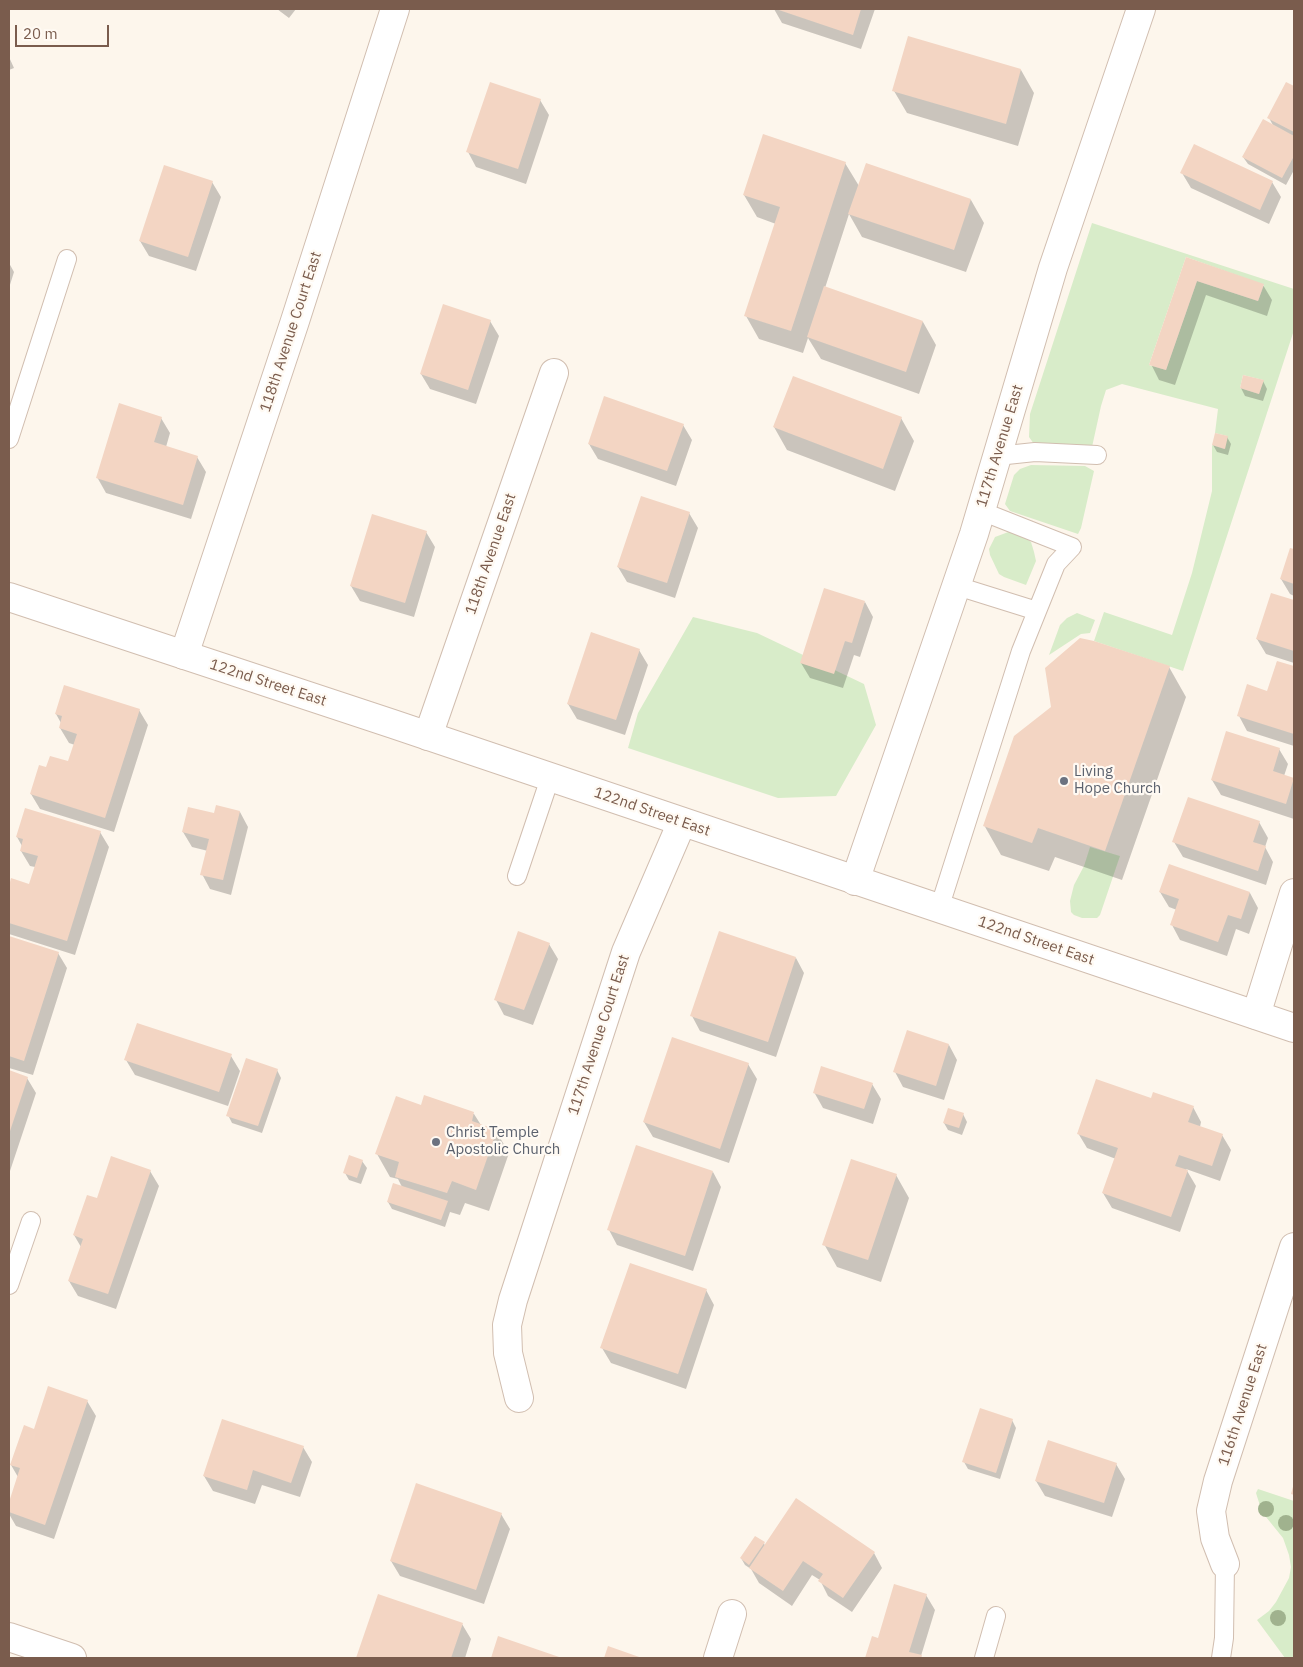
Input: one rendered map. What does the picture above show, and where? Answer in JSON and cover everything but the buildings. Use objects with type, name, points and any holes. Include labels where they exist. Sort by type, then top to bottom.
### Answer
[{"type":"street","name":"118th Avenue Court East","points":[[184,655],[294,324],[395,9]]},
{"type":"street","name":"117th Avenue East","points":[[856,881],[957,586],[1053,268],[1141,9]]},
{"type":"street","name":"118th Avenue East","points":[[428,736],[554,373]]},
{"type":"street","name":"122nd Street East","points":[[9,597],[1294,1028]]},
{"type":"street","name":"117th Avenue Court East","points":[[519,1398],[508,1353],[507,1324],[513,1300],[626,952],[682,822]]},
{"type":"street","points":[[1256,1015],[1294,893]]},
{"type":"street","name":"116th Avenue East","points":[[1225,1564],[1214,1538],[1211,1511],[1218,1481],[1294,1247]]},
{"type":"street","points":[[718,1658],[732,1614]]},
{"type":"street","points":[[9,1637],[72,1658]]},
{"type":"lane","points":[[9,439],[67,259]]},
{"type":"lane","points":[[997,456],[1036,452],[1097,455]]},
{"type":"lane","points":[[939,909],[1021,651],[1056,564],[1072,548],[981,511]]},
{"type":"lane","points":[[957,586],[1037,611]]},
{"type":"lane","points":[[517,876],[550,778]]},
{"type":"lane","points":[[9,1285],[32,1221]]},
{"type":"lane","points":[[1222,1658],[1225,1564]]},
{"type":"lane","points":[[984,1658],[996,1616]]},
{"type":"green space","points":[[1092,223],[1294,289],[1294,330],[1183,671],[1094,641],[1104,612],[1172,635],[1192,573],[1212,491],[1212,445],[1224,449],[1227,436],[1215,433],[1218,409],[1122,384],[1106,390],[1092,447],[1034,444],[1029,437],[1030,414]],"holes":[[[1186,257],[1264,285],[1258,301],[1197,281],[1166,370],[1149,365]],[[1243,375],[1263,380],[1259,394],[1240,388]]]},
{"type":"green space","points":[[1031,465],[1085,466],[1094,471],[1078,534],[1010,511],[1005,504],[1014,475],[1020,469]]},
{"type":"green space","points":[[1011,531],[1022,535],[1031,542],[1034,552],[1036,561],[1026,585],[999,574],[990,555],[989,549],[995,537]]},
{"type":"green space","points":[[1077,613],[1095,620],[1090,633],[1081,634],[1049,655],[1060,625],[1067,618]]},
{"type":"green space","points":[[693,617],[757,633],[864,684],[876,725],[836,796],[778,798],[628,748],[638,713]]},
{"type":"green space","points":[[1090,847],[1120,856],[1100,915],[1097,918],[1082,918],[1071,912],[1070,901],[1074,885],[1084,866]]},
{"type":"green space","points":[[1258,1489],[1294,1501],[1294,1658],[1285,1658],[1257,1620],[1269,1611],[1276,1602],[1289,1578],[1291,1567],[1283,1538],[1262,1512],[1256,1493]]},
{"type":"place","name":"Living Hope Church","points":[[1064,781]]},
{"type":"place","name":"Christ Temple Apostolic Church","points":[[436,1142]]}]
